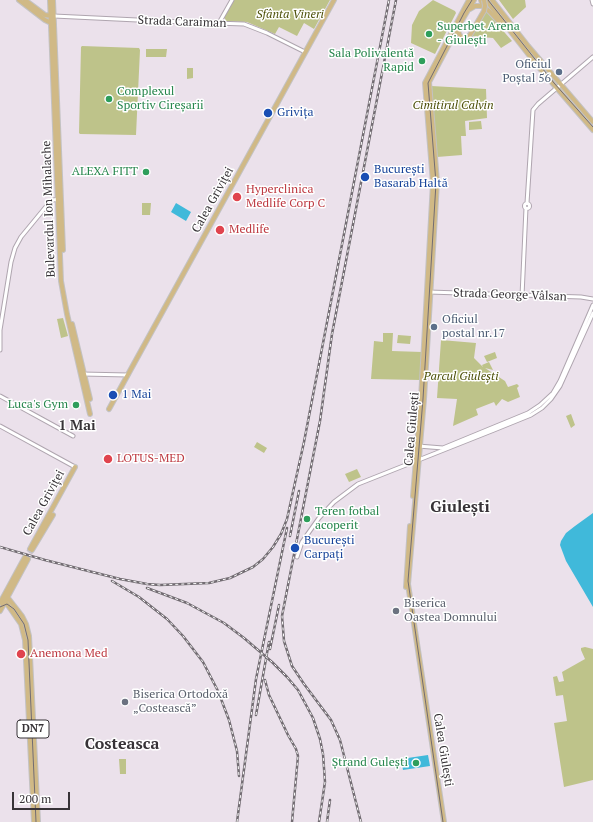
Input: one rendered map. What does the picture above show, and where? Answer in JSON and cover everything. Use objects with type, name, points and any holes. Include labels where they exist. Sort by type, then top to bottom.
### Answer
[{"type":"main road","points":[[19,0],[53,24]]},
{"type":"main road","points":[[25,0],[45,15],[52,16]]},
{"type":"main road","name":"Bulevardul Ion Mihalache","points":[[50,0],[53,24],[63,291],[90,414]]},
{"type":"main road","name":"Bulevardul Ion Mihalache","points":[[52,16],[53,0]]},
{"type":"main road","name":"Calea Griviței","points":[[109,409],[334,0]]},
{"type":"main road","name":"Calea Giulești","points":[[429,292],[433,183],[425,83],[469,0]]},
{"type":"main road","name":"Calea Giulești","points":[[443,822],[406,583],[419,447],[437,182],[429,82],[474,0]]},
{"type":"main road","points":[[483,0],[483,6]]},
{"type":"main road","points":[[483,0],[500,14]]},
{"type":"main road","points":[[458,27],[458,32],[461,37],[466,38],[470,35],[484,11],[485,6],[483,0]]},
{"type":"main road","points":[[492,0],[500,14],[526,48],[536,64],[593,130]]},
{"type":"main road","points":[[496,0],[540,60]]},
{"type":"main road","points":[[467,12],[475,6],[483,6],[494,15],[536,64]]},
{"type":"main road","name":"Bulevardul Ion Mihalache","points":[[53,24],[57,194],[59,201]]},
{"type":"main road","points":[[526,48],[540,60],[593,122]]},
{"type":"main road","name":"Bulevardul Ion Mihalache","points":[[82,374],[90,399]]},
{"type":"main road","name":"Calea Griviței","points":[[31,549],[75,467]]},
{"type":"main road","points":[[0,612],[5,598],[26,558]]},
{"type":"main road","points":[[0,603],[5,598]]},
{"type":"main road","name":"DN7","points":[[5,598],[21,624],[25,640],[34,822]]},
{"type":"main road","name":"DN7","points":[[5,598],[24,620],[29,636],[38,822]]},
{"type":"street","points":[[219,23],[232,0]]},
{"type":"street","points":[[592,0],[593,4]]},
{"type":"street","name":"Strada Caraiman","points":[[52,16],[248,25],[305,52]]},
{"type":"street","points":[[222,17],[226,23]]},
{"type":"street","points":[[522,296],[526,208],[529,205],[527,203],[533,112],[537,105],[593,57]]},
{"type":"street","points":[[0,350],[0,333],[11,262],[15,248],[21,237],[57,194]]},
{"type":"street","points":[[50,202],[59,201]]},
{"type":"street","name":"Strada George Vâlsan","points":[[429,292],[585,297],[593,299]]},
{"type":"street","points":[[297,557],[304,539],[319,518],[334,502],[358,484],[534,413],[547,403],[560,386],[593,305]]},
{"type":"street","points":[[582,334],[593,313]]},
{"type":"street","points":[[82,374],[128,375]]},
{"type":"street","points":[[0,396],[73,436]]},
{"type":"street","points":[[0,426],[75,467]]},
{"type":"street","points":[[419,447],[441,450]]},
{"type":"green space","name":"Sfânta Vineri","points":[[233,0],[330,0],[314,29],[304,23],[297,36],[279,27],[275,34],[247,22],[226,21],[224,17]]},
{"type":"green space","name":"Superbet Arena - Giulești","points":[[433,0],[455,11],[456,13],[435,54],[411,43],[412,25],[419,11]]},
{"type":"green space","points":[[499,0],[525,0],[526,7],[513,19]]},
{"type":"green space","points":[[485,10],[512,41],[501,48],[493,38],[471,36]]},
{"type":"green space","name":"Complexul Sportiv Cireșarii","points":[[82,46],[139,48],[136,135],[79,133]]},
{"type":"green space","points":[[146,49],[167,49],[166,57],[146,57]]},
{"type":"green space","points":[[187,68],[193,68],[193,78],[187,79]]},
{"type":"green space","name":"Cimitirul Calvin","points":[[431,86],[486,89],[487,118],[465,121],[466,136],[461,136],[462,155],[437,157]]},
{"type":"green space","points":[[481,121],[482,129],[469,130],[469,122]]},
{"type":"green space","points":[[142,203],[151,203],[150,215],[142,215]]},
{"type":"green space","points":[[63,318],[68,336],[61,338],[57,319]]},
{"type":"green space","points":[[383,333],[393,333],[392,351],[422,352],[420,380],[371,379],[374,341],[383,342]]},
{"type":"green space","points":[[398,335],[411,336],[410,344],[397,343]]},
{"type":"green space","name":"Parcul Giulești","points":[[441,340],[476,343],[474,358],[483,367],[482,365],[489,362],[493,370],[485,368],[505,381],[508,387],[517,384],[519,386],[517,388],[520,397],[508,402],[502,399],[496,406],[494,402],[476,409],[478,415],[453,426],[457,399],[437,398]]},
{"type":"green space","points":[[495,352],[497,358],[487,362],[484,356]]},
{"type":"green space","points":[[571,414],[575,425],[571,428],[566,416]]},
{"type":"green space","points":[[257,442],[267,448],[264,453],[254,447]]},
{"type":"green space","points":[[357,469],[361,477],[349,482],[345,474]]},
{"type":"green space","points":[[585,647],[593,649],[593,780],[564,787],[554,723],[567,721],[563,695],[556,696],[553,677],[557,676],[559,682],[564,681],[562,672],[585,659],[581,648]]},
{"type":"green space","points":[[119,759],[126,759],[126,774],[120,774]]},
{"type":"water","points":[[176,203],[191,212],[186,221],[171,212]]},
{"type":"water","points":[[593,513],[593,607],[566,561],[560,545],[566,533]]},
{"type":"water","name":"Ștrand Gulești","points":[[428,755],[430,766],[403,770],[401,759]]},
{"type":"tunnel","points":[[25,557],[30,549]]},
{"type":"tunnel","points":[[28,559],[32,550]]},
{"type":"tram line","points":[[443,822],[408,581],[423,399],[436,183],[428,83],[472,0]]},
{"type":"tram line","points":[[488,0],[554,83],[593,127]]},
{"type":"tram line","points":[[0,607],[7,604],[14,609],[24,624],[28,640],[36,822]]},
{"type":"railway","points":[[0,547],[120,579],[160,585],[209,583],[230,578],[253,567],[263,559],[273,547],[281,534],[287,519],[304,442],[389,0]]},
{"type":"railway","points":[[361,822],[340,740],[331,720],[292,666],[284,641],[282,616],[320,421],[332,334],[396,0]]},
{"type":"railway","points":[[290,536],[299,491]]},
{"type":"railway","points":[[237,822],[256,679],[287,528]]},
{"type":"railway","points":[[112,581],[139,597],[167,619],[183,636],[203,662],[218,691],[229,720],[237,751],[239,776]]},
{"type":"railway","points":[[147,588],[187,603],[224,623],[272,662],[298,690],[313,718],[323,754],[325,782],[319,822]]},
{"type":"railway","points":[[270,649],[279,605]]},
{"type":"railway","points":[[256,715],[269,642]]},
{"type":"railway","points":[[265,680],[269,695],[298,756],[292,822]]},
{"type":"railway","points":[[327,822],[330,800]]},
{"type":"place","name":"Superbet Arena - Giulești","points":[[429,34]]},
{"type":"place","name":"Sala Polivalentă Rapid","points":[[422,61]]},
{"type":"place","name":"Oficiul Poștal 56","points":[[559,72]]},
{"type":"place","name":"Complexul Sportiv Cireșarii","points":[[109,99]]},
{"type":"place","name":"Grivița","points":[[268,113]]},
{"type":"place","name":"ALEXA FITT","points":[[146,172]]},
{"type":"place","name":"București Basarab Haltă","points":[[365,177]]},
{"type":"place","name":"Hyperclinica Medlife Corp C","points":[[237,197]]},
{"type":"place","name":"Medlife","points":[[220,230]]},
{"type":"place","name":"Oficiul postal nr.17","points":[[434,327]]},
{"type":"place","name":"1 Mai","points":[[113,395]]},
{"type":"place","name":"Luca's Gym","points":[[76,405]]},
{"type":"place","name":"LOTUS-MED","points":[[108,459]]},
{"type":"place","name":"Teren fotbal acoperit","points":[[307,519]]},
{"type":"place","name":"București Carpați","points":[[295,548]]},
{"type":"place","name":"Biserica Oastea Domnului","points":[[396,611]]},
{"type":"place","name":"Anemona Med","points":[[21,654]]},
{"type":"place","name":"Biserica Ortodoxă „Costească”","points":[[125,702]]},
{"type":"place","name":"Ștrand Gulești","points":[[416,763]]},
{"type":"district","name":"1 Mai","points":[[77,426]]},
{"type":"district","name":"Giulești","points":[[460,507]]},
{"type":"district","name":"Costeasca","points":[[122,744]]}]
